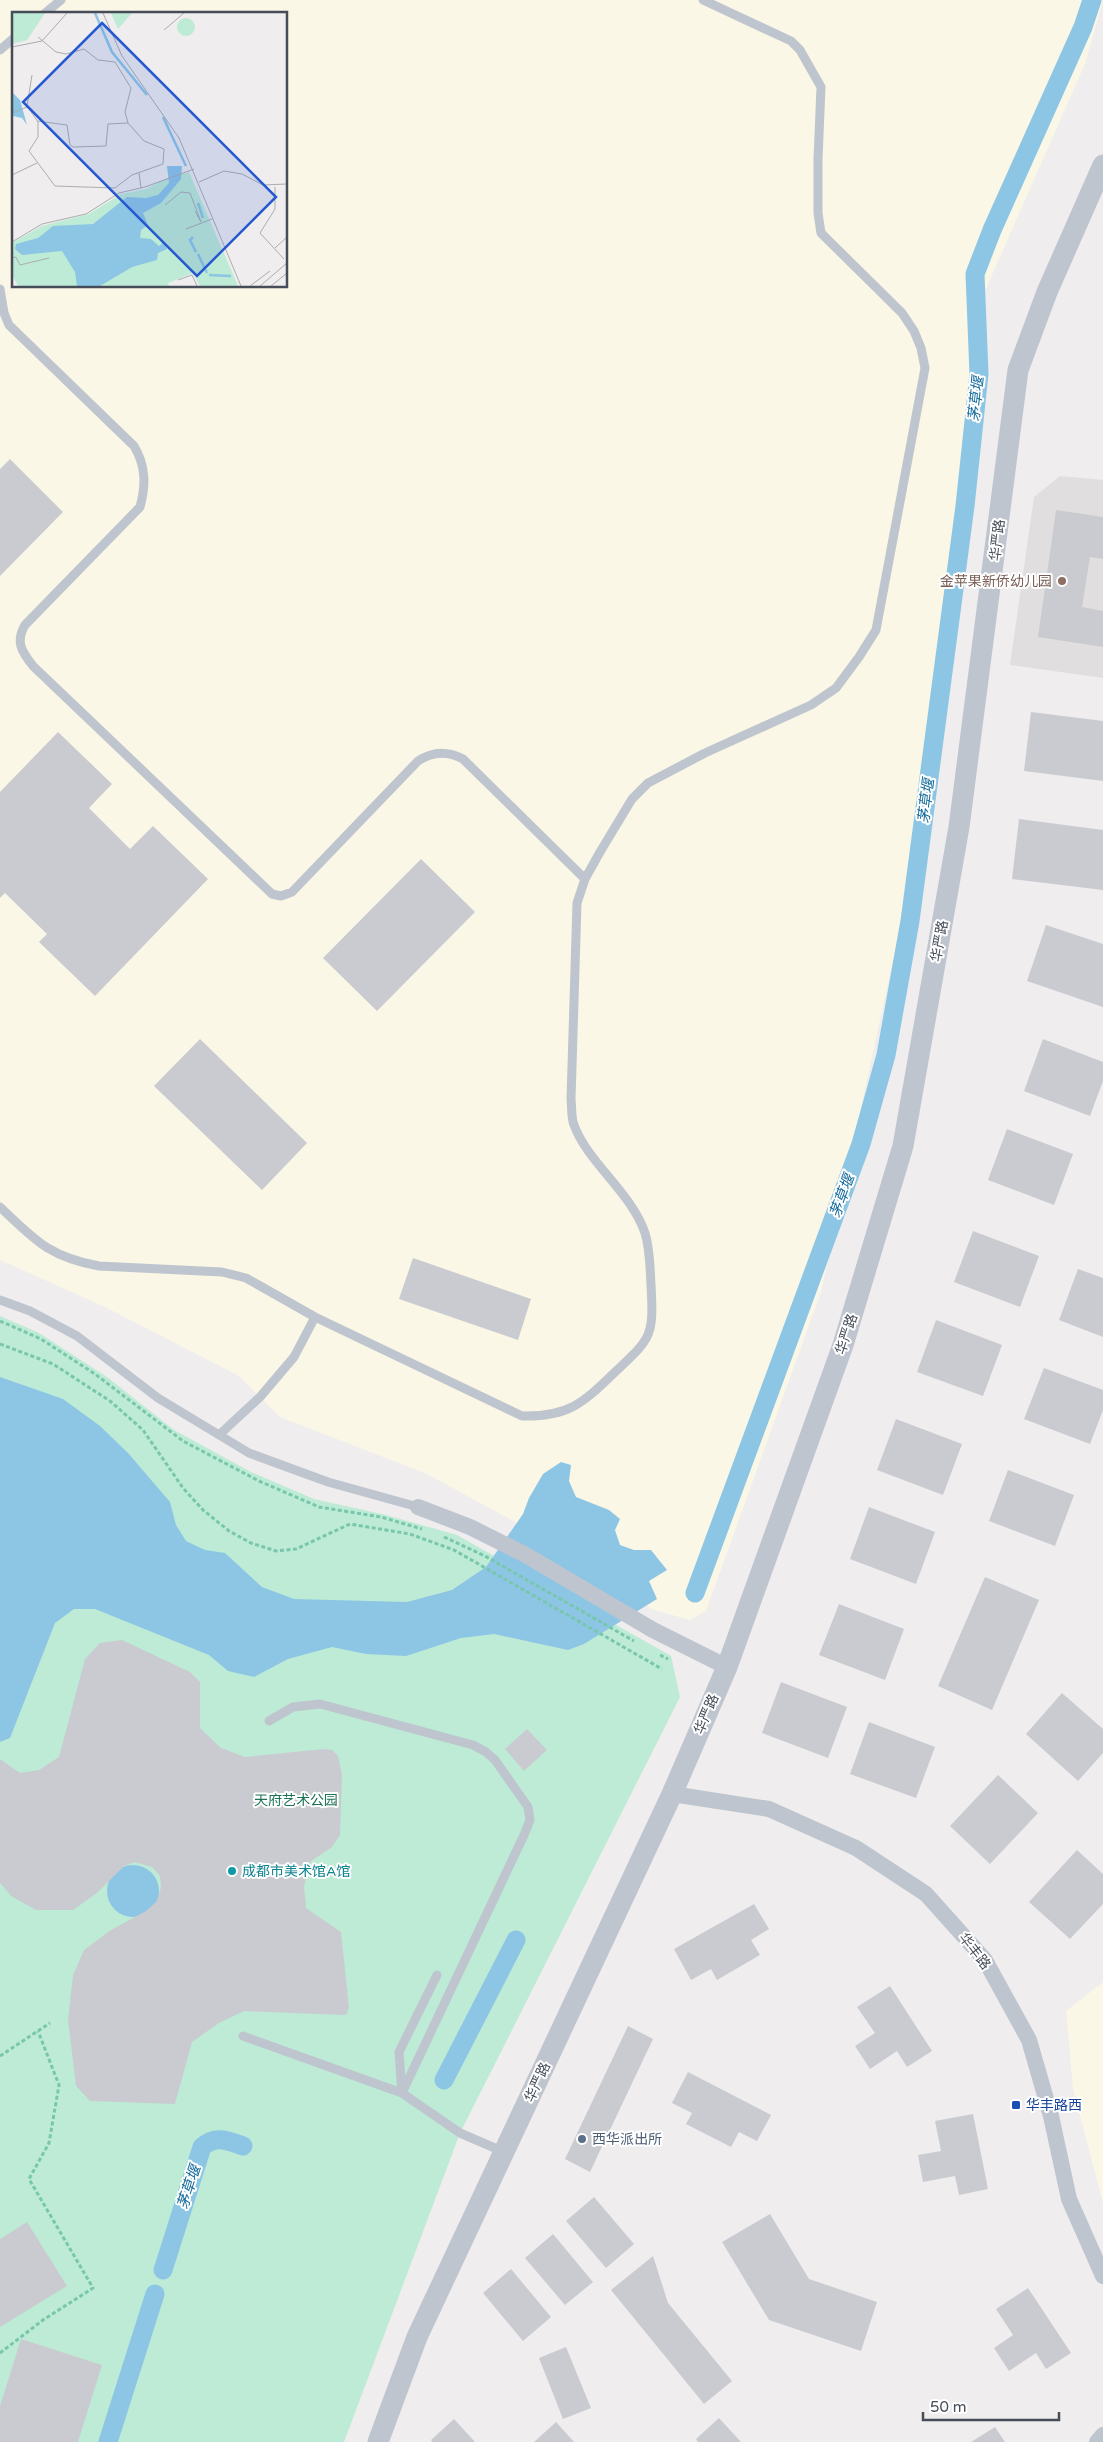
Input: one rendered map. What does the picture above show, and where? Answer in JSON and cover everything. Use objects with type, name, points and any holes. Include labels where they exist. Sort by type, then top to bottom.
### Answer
[{"type":"street","name":"华严路","points":[[378,2442],[417,2337],[672,1794],[727,1667],[843,1345],[902,1146],[959,827],[1018,370],[1047,292],[1103,165]]},
{"type":"street","points":[[418,1507],[470,1526],[524,1554],[653,1630],[727,1667]]},
{"type":"street","name":"华丰路","points":[[672,1794],[769,1809],[856,1848],[926,1894],[985,1960],[1029,2040],[1051,2116],[1069,2198],[1103,2276]]},
{"type":"street","points":[[1096,2442],[1103,2435]]},
{"type":"lane","points":[[46,12],[61,0]]},
{"type":"lane","points":[[0,1207],[38,1244],[52,1252],[79,1262],[99,1266],[222,1272],[246,1278],[315,1317],[522,1416],[545,1416],[570,1410],[588,1398],[648,1338],[653,1317],[650,1258],[645,1233],[633,1208],[590,1151],[574,1125],[571,1099],[577,903],[585,879],[632,799],[648,783],[704,753],[811,705],[836,688],[859,657],[876,630],[925,368],[921,348],[914,331],[902,314],[821,233],[818,212],[818,159],[821,94],[814,73],[800,50],[791,41],[703,0]]},
{"type":"lane","points":[[0,50],[12,40]]},
{"type":"lane","points":[[0,289],[4,313],[9,325],[134,446],[142,459],[144,471],[144,492],[140,507],[24,625],[19,635],[20,644],[23,654],[33,666],[272,894],[281,896],[292,892],[418,761],[427,755],[440,753],[452,753],[463,759],[585,879]]},
{"type":"lane","points":[[0,1300],[30,1311],[77,1336],[158,1398],[250,1453],[328,1482],[418,1507]]},
{"type":"lane","points":[[219,1435],[260,1397],[294,1358],[315,1317]]},
{"type":"lane","points":[[269,1721],[293,1707],[320,1704],[472,1746],[486,1752],[495,1760],[528,1807],[530,1820],[524,1835],[402,2093]]},
{"type":"lane","points":[[402,2093],[399,2052],[437,1975]]},
{"type":"lane","points":[[243,2036],[402,2093],[460,2133],[504,2152]]},
{"type":"path","points":[[0,1344],[53,1364],[110,1401],[143,1430],[182,1488],[203,1510],[229,1531],[251,1543],[276,1551],[296,1549],[350,1524],[410,1534],[454,1550],[662,1669]]},
{"type":"path","points":[[442,1536],[484,1556],[638,1643]]},
{"type":"path","points":[[0,2056],[50,2022]]},
{"type":"path","points":[[0,2353],[43,2320],[93,2288],[29,2179],[49,2143],[59,2085],[38,2031]]},
{"type":"shaded area","points":[[0,0],[1103,0],[1085,64],[984,293],[900,928],[821,1292],[706,1611],[690,1620],[654,1610],[602,1582],[524,1527],[427,1474],[280,1417],[239,1376],[105,1307],[0,1260]]},
{"type":"shaded area","name":"金苹果新侨幼儿园","points":[[1060,476],[1103,480],[1103,678],[1010,665],[1034,497]]},
{"type":"shaded area","points":[[1103,1982],[1103,2203],[1073,2089],[1066,2011]]},
{"type":"green space","name":"天府艺术公园","points":[[0,1316],[39,1333],[107,1377],[174,1430],[251,1472],[314,1499],[386,1515],[457,1535],[671,1656],[680,1697],[460,2133],[344,2442],[0,2442]]},
{"type":"water","points":[[0,1377],[63,1399],[100,1426],[128,1453],[170,1502],[176,1525],[186,1541],[205,1550],[225,1553],[262,1587],[294,1599],[407,1602],[452,1590],[486,1567],[523,1514],[529,1498],[543,1474],[561,1462],[571,1465],[569,1481],[576,1497],[609,1510],[620,1519],[615,1530],[620,1545],[634,1550],[651,1550],[667,1570],[649,1581],[657,1599],[584,1644],[568,1650],[494,1634],[461,1638],[406,1656],[366,1654],[332,1647],[288,1659],[254,1677],[228,1671],[209,1655],[95,1609],[74,1609],[55,1623],[10,1738],[0,1742]]},
{"type":"water","points":[[128,1865],[138,1865],[152,1872],[159,1886],[159,1896],[152,1910],[138,1917],[128,1917],[118,1913],[111,1906],[107,1896],[107,1886],[111,1876],[118,1869]]},
{"type":"building","points":[[10,459],[63,512],[0,576],[0,469]]},
{"type":"building","points":[[1056,510],[1103,517],[1103,559],[1090,557],[1082,607],[1103,611],[1103,647],[1038,637]]},
{"type":"building","points":[[1031,712],[1103,721],[1103,781],[1024,771]]},
{"type":"building","points":[[58,732],[112,784],[89,808],[130,849],[153,826],[208,879],[95,996],[39,942],[47,934],[5,893],[0,898],[0,792]]},
{"type":"building","points":[[1019,819],[1103,830],[1103,890],[1012,879]]},
{"type":"building","points":[[421,859],[475,912],[377,1011],[323,958]]},
{"type":"building","points":[[1046,925],[1103,944],[1103,1007],[1027,981]]},
{"type":"building","points":[[200,1039],[307,1143],[262,1190],[154,1086]]},
{"type":"building","points":[[1043,1039],[1103,1062],[1103,1081],[1090,1116],[1024,1091]]},
{"type":"building","points":[[1007,1129],[1073,1154],[1054,1205],[988,1180]]},
{"type":"building","points":[[973,1231],[1039,1256],[1020,1307],[954,1282]]},
{"type":"building","points":[[413,1258],[531,1299],[518,1340],[399,1299]]},
{"type":"building","points":[[1078,1269],[1103,1278],[1103,1337],[1059,1320]]},
{"type":"building","points":[[936,1320],[1002,1345],[983,1396],[917,1372]]},
{"type":"building","points":[[1044,1368],[1103,1390],[1103,1410],[1090,1444],[1024,1419]]},
{"type":"building","points":[[896,1419],[962,1444],[943,1495],[877,1470]]},
{"type":"building","points":[[1008,1470],[1074,1495],[1055,1546],[989,1521]]},
{"type":"building","points":[[869,1507],[935,1532],[916,1584],[850,1559]]},
{"type":"building","points":[[985,1577],[1039,1600],[992,1710],[938,1686]]},
{"type":"building","points":[[839,1604],[904,1629],[885,1680],[819,1655]]},
{"type":"building","name":"成都市美术馆A馆","points":[[122,1640],[190,1672],[200,1682],[200,1728],[221,1748],[245,1757],[324,1749],[332,1750],[338,1756],[342,1775],[340,1835],[332,1847],[311,1861],[304,1886],[306,1908],[341,1932],[349,2008],[346,2015],[244,2011],[219,2023],[192,2042],[175,2104],[90,2101],[76,2086],[68,2020],[73,1975],[84,1950],[111,1930],[146,1911],[157,1901],[161,1887],[160,1876],[152,1867],[134,1862],[123,1867],[97,1893],[73,1910],[36,1910],[11,1896],[0,1883],[0,1759],[20,1773],[39,1770],[59,1757],[85,1659],[100,1643]]},
{"type":"building","points":[[781,1682],[847,1707],[828,1758],[762,1733]]},
{"type":"building","points":[[1062,1693],[1103,1729],[1103,1753],[1078,1781],[1026,1734]]},
{"type":"building","points":[[869,1722],[935,1747],[916,1798],[850,1774]]},
{"type":"building","points":[[527,1729],[547,1750],[524,1771],[505,1749]]},
{"type":"building","points":[[998,1775],[1038,1813],[990,1864],[950,1826]]},
{"type":"building","points":[[1077,1850],[1103,1874],[1103,1904],[1070,1939],[1029,1902]]},
{"type":"building","points":[[754,1904],[769,1929],[751,1940],[760,1955],[717,1980],[711,1969],[691,1980],[674,1949]]},
{"type":"building","points":[[890,1986],[932,2051],[907,2067],[897,2051],[870,2069],[855,2046],[875,2033],[857,2007]]},
{"type":"building","points":[[628,2026],[653,2039],[590,2172],[565,2159]]},
{"type":"building","points":[[688,2072],[771,2115],[757,2141],[739,2132],[731,2147],[686,2124],[692,2113],[672,2103]]},
{"type":"building","points":[[973,2114],[988,2189],[959,2195],[955,2176],[923,2182],[918,2155],[941,2151],[935,2121]]},
{"type":"building","points":[[594,2197],[634,2244],[606,2268],[566,2221]]},
{"type":"building","points":[[770,2214],[809,2279],[877,2302],[861,2351],[769,2320],[722,2242]]},
{"type":"building","points":[[27,2222],[67,2286],[0,2327],[0,2239]]},
{"type":"building","points":[[553,2234],[593,2282],[565,2305],[525,2258]]},
{"type":"building","points":[[653,2256],[668,2303],[732,2381],[704,2404],[611,2290]]},
{"type":"building","points":[[511,2269],[551,2317],[523,2341],[483,2293]]},
{"type":"building","points":[[1028,2288],[1071,2353],[1046,2369],[1036,2353],[1009,2371],[994,2348],[1013,2335],[996,2309]]},
{"type":"building","points":[[21,2339],[102,2365],[78,2442],[0,2442],[0,2406]]},
{"type":"building","points":[[566,2347],[591,2408],[563,2419],[539,2358]]},
{"type":"building","points":[[719,2418],[741,2442],[698,2442],[696,2439]]},
{"type":"building","points":[[454,2419],[475,2442],[432,2442],[431,2440]]},
{"type":"building","points":[[556,2422],[574,2442],[534,2442]]},
{"type":"building","points":[[995,2427],[1005,2442],[971,2442]]},
{"type":"waterway","name":"茅草堰","points":[[695,1593],[861,1144],[886,1055],[910,921],[965,506],[979,374],[975,274],[992,230],[1083,27],[1092,0]]},
{"type":"waterway","name":"茅草堰","points":[[444,2080],[516,1940]]},
{"type":"waterway","name":"茅草堰","points":[[163,2270],[202,2147],[216,2140],[243,2146]]},
{"type":"waterway","name":"茅草堰","points":[[108,2442],[155,2294]]},
{"type":"place","name":"金苹果新侨幼儿园","points":[[1062,581]]},
{"type":"place","name":"成都市美术馆A馆","points":[[232,1871]]},
{"type":"place","name":"华丰路西","points":[[1016,2105]]},
{"type":"place","name":"西华派出所","points":[[582,2139]]}]
